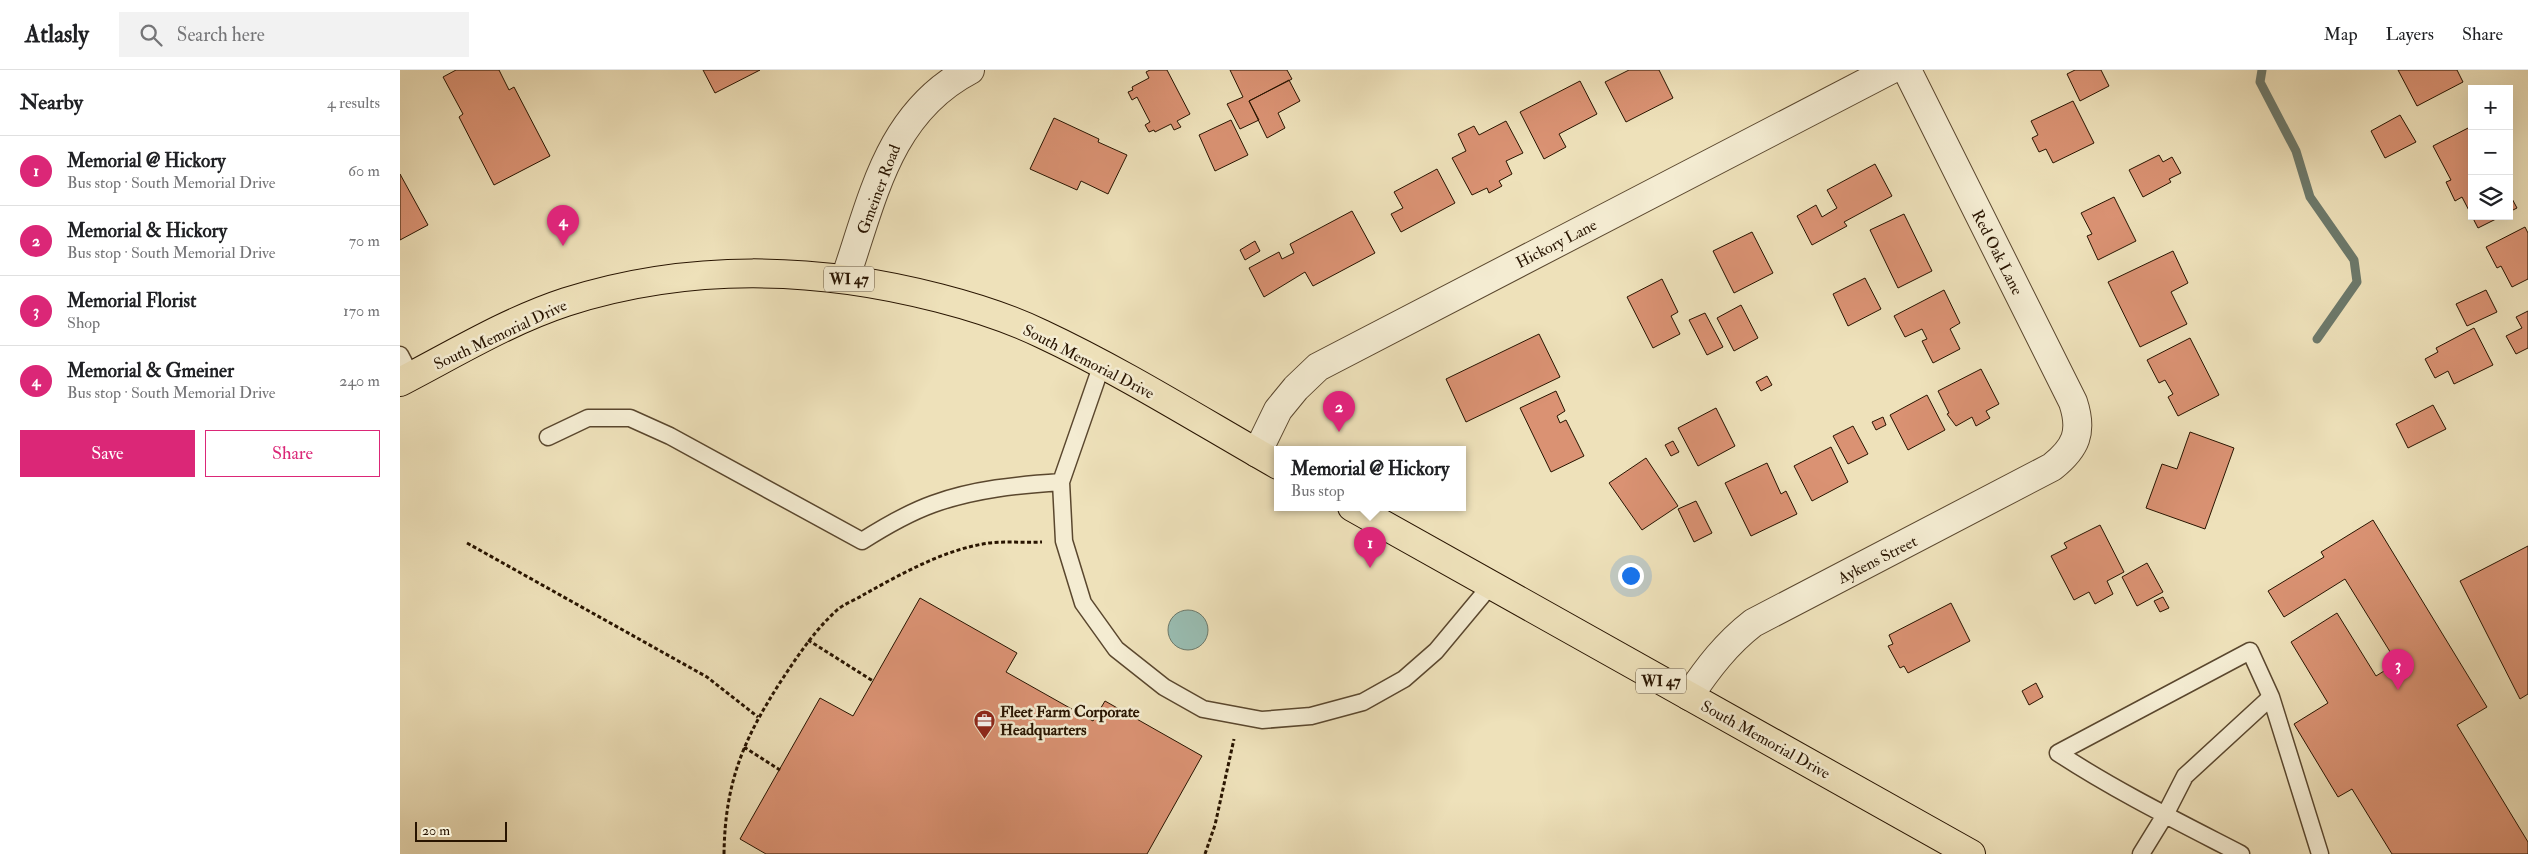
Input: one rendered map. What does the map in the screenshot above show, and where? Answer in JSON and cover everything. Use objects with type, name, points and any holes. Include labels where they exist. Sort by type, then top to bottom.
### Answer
[{"type":"main road","name":"South Memorial Drive","points":[[404,371],[548,310],[620,287],[690,276],[734,272],[845,278],[907,290],[975,308],[1040,333],[1102,364],[1267,459]]},
{"type":"main road","name":"South Memorial Drive","points":[[1359,511],[1971,854]]},
{"type":"street","name":"Gmeiner Road","points":[[845,278],[885,163],[901,131],[924,102],[952,79],[970,70]]},
{"type":"street","name":"Hickory Lane","points":[[1267,459],[1278,410],[1296,388],[1318,367],[1890,70]]},
{"type":"street","name":"Red Oak Lane","points":[[1907,70],[2073,402],[2078,416],[2077,437]]},
{"type":"street","name":"Aykens Street","points":[[1689,696],[1712,662],[1731,641],[1753,623],[2052,467],[2068,454],[2077,437]]},
{"type":"lane","points":[[1102,364],[1061,482],[1064,542],[1083,603],[1116,649],[1164,687],[1204,709],[1262,720],[1311,716],[1363,702],[1404,679],[1436,651],[1491,585]]},
{"type":"lane","points":[[548,437],[588,418],[630,418],[670,436],[862,541],[893,522],[933,504],[1002,487],[1061,482]]},
{"type":"lane","points":[[2241,854],[2085,771],[2058,753],[2250,651],[2272,698],[2320,854]]},
{"type":"lane","points":[[2141,854],[2185,776],[2272,698]]},
{"type":"path","points":[[724,854],[724,824],[732,779],[744,747],[758,717],[808,640],[838,609],[890,580],[949,554],[988,543],[1044,542]]},
{"type":"path","points":[[467,543],[707,677],[758,717]]},
{"type":"path","points":[[808,640],[873,681]]},
{"type":"path","points":[[1205,854],[1215,825],[1234,739],[1225,736]]},
{"type":"path","points":[[744,747],[780,770]]},
{"type":"water","points":[[1192,610],[1199,613],[1205,619],[1208,630],[1207,638],[1199,647],[1192,650],[1184,650],[1177,647],[1169,638],[1168,626],[1171,619],[1180,611]]},
{"type":"building","points":[[456,70],[499,70],[509,90],[514,87],[550,156],[494,185],[459,117],[463,114],[443,77]]},
{"type":"building","points":[[703,70],[760,70],[715,93]]},
{"type":"building","points":[[1150,70],[1167,70],[1190,114],[1177,121],[1181,127],[1174,130],[1171,124],[1155,132],[1154,130],[1149,132],[1145,125],[1150,122],[1137,97],[1132,100],[1128,92],[1133,90],[1132,87],[1149,78],[1146,72]]},
{"type":"building","points":[[1230,70],[1287,70],[1292,79],[1249,101],[1259,120],[1240,129],[1227,104],[1243,97]]},
{"type":"building","points":[[1629,70],[1659,70],[1673,98],[1626,122],[1605,82]]},
{"type":"building","points":[[2075,70],[2101,70],[2109,86],[2080,101],[2067,74]]},
{"type":"building","points":[[2398,70],[2457,70],[2463,82],[2417,106]]},
{"type":"building","points":[[1289,80],[1300,101],[1278,113],[1285,128],[1267,138],[1249,101]]},
{"type":"building","points":[[1580,81],[1597,114],[1559,134],[1566,147],[1544,159],[1520,112]]},
{"type":"building","points":[[2073,101],[2094,143],[2053,163],[2046,149],[2039,152],[2032,138],[2038,135],[2031,121]]},
{"type":"building","points":[[2400,115],[2416,142],[2385,158],[2371,131]]},
{"type":"building","points":[[1054,118],[1099,139],[1098,142],[1127,155],[1108,194],[1081,181],[1077,190],[1030,169]]},
{"type":"building","points":[[1231,120],[1248,155],[1215,171],[1199,135]]},
{"type":"building","points":[[1506,121],[1523,153],[1506,161],[1512,174],[1499,181],[1502,186],[1489,193],[1487,188],[1472,195],[1452,158],[1466,151],[1458,134],[1474,126],[1479,135]]},
{"type":"building","points":[[2468,128],[2468,209],[2462,197],[2455,201],[2446,182],[2451,180],[2433,146]]},
{"type":"building","points":[[2159,155],[2163,162],[2172,157],[2181,173],[2169,179],[2171,182],[2143,197],[2129,170]]},
{"type":"building","points":[[1875,164],[1892,196],[1844,222],[1847,226],[1812,245],[1797,216],[1816,205],[1822,217],[1837,208],[1827,190]]},
{"type":"building","points":[[1437,169],[1455,203],[1401,232],[1391,214],[1403,208],[1394,192]]},
{"type":"building","points":[[400,174],[428,225],[400,240]]},
{"type":"building","points":[[2114,197],[2136,241],[2098,260],[2087,236],[2092,234],[2081,213]]},
{"type":"building","points":[[2513,200],[2517,208],[2513,210]]},
{"type":"building","points":[[1352,211],[1375,253],[1313,286],[1305,272],[1264,297],[1249,268],[1279,252],[1282,259],[1294,253],[1290,244]]},
{"type":"building","points":[[1904,214],[1932,271],[1898,288],[1870,230]]},
{"type":"building","points":[[2474,220],[2494,220],[2478,228]]},
{"type":"building","points":[[2525,227],[2528,233],[2528,279],[2512,287],[2501,266],[2497,268],[2486,247]]},
{"type":"building","points":[[1752,232],[1773,273],[1734,293],[1713,251]]},
{"type":"building","points":[[1255,241],[1260,251],[1245,260],[1240,250]]},
{"type":"building","points":[[2173,251],[2188,283],[2171,292],[2187,324],[2140,347],[2108,282]]},
{"type":"building","points":[[1865,278],[1881,309],[1848,326],[1833,294]]},
{"type":"building","points":[[1662,279],[1678,312],[1671,316],[1680,334],[1653,348],[1627,297]]},
{"type":"building","points":[[1944,290],[1960,323],[1950,329],[1960,349],[1933,363],[1922,341],[1927,339],[1922,329],[1905,337],[1894,316]]},
{"type":"building","points":[[2486,290],[2497,312],[2467,326],[2456,304]]},
{"type":"building","points":[[1741,305],[1758,338],[1734,351],[1717,318]]},
{"type":"building","points":[[2528,311],[2528,348],[2516,354],[2506,336],[2522,328],[2516,317]]},
{"type":"building","points":[[1705,313],[1723,347],[1707,355],[1689,320]]},
{"type":"building","points":[[2474,328],[2493,365],[2454,384],[2448,371],[2435,378],[2425,359],[2438,352],[2436,348]]},
{"type":"building","points":[[1539,334],[1560,377],[1466,422],[1446,379]]},
{"type":"building","points":[[2190,338],[2219,395],[2178,416],[2168,397],[2173,394],[2165,380],[2159,383],[2147,360]]},
{"type":"building","points":[[1981,369],[1999,404],[1986,411],[1990,418],[1976,426],[1972,417],[1956,426],[1947,414],[1949,413],[1938,391]]},
{"type":"building","points":[[1767,376],[1772,385],[1761,391],[1756,382]]},
{"type":"building","points":[[1556,391],[1565,411],[1557,416],[1560,423],[1566,420],[1584,456],[1551,472],[1520,408]]},
{"type":"building","points":[[1927,395],[1945,430],[1908,450],[1890,415]]},
{"type":"building","points":[[2433,405],[2446,429],[2408,448],[2396,424]]},
{"type":"building","points":[[1716,408],[1735,446],[1698,466],[1678,428]]},
{"type":"building","points":[[1883,417],[1886,425],[1876,430],[1872,422]]},
{"type":"building","points":[[1853,426],[1868,454],[1848,464],[1833,436]]},
{"type":"building","points":[[2190,432],[2234,448],[2205,529],[2146,508],[2162,464],[2177,469]]},
{"type":"building","points":[[1673,441],[1679,452],[1671,456],[1665,445]]},
{"type":"building","points":[[1831,447],[1848,482],[1812,501],[1794,466]]},
{"type":"building","points":[[1646,458],[1678,506],[1642,530],[1609,483]]},
{"type":"building","points":[[1767,463],[1781,494],[1786,491],[1797,514],[1751,536],[1725,483]]},
{"type":"building","points":[[1696,501],[1712,533],[1694,542],[1678,509]]},
{"type":"building","points":[[2373,520],[2487,707],[2457,725],[2528,842],[2528,854],[2392,854],[2352,789],[2338,797],[2294,724],[2328,703],[2291,642],[2337,613],[2376,676],[2397,663],[2345,579],[2284,617],[2268,591],[2324,557],[2321,552]]},
{"type":"building","points":[[2100,525],[2124,572],[2107,581],[2113,594],[2095,604],[2089,592],[2074,600],[2051,556],[2067,548],[2064,543]]},
{"type":"building","points":[[2528,546],[2528,694],[2520,699],[2460,581]]},
{"type":"building","points":[[2147,563],[2163,592],[2137,606],[2122,577]]},
{"type":"building","points":[[2163,597],[2169,608],[2160,612],[2154,601]]},
{"type":"building","name":"Fleet Farm Corporate Headquarters","points":[[920,598],[1017,653],[1006,672],[1093,721],[1105,701],[1202,756],[1147,854],[766,854],[740,839],[820,698],[853,716]]},
{"type":"building","points":[[1951,603],[1970,641],[1908,673],[1904,666],[1900,668],[1888,646],[1893,644],[1889,635]]},
{"type":"building","points":[[2036,683],[2043,697],[2029,705],[2022,691]]},
{"type":"waterway","points":[[2262,70],[2260,82],[2296,151],[2310,197],[2354,260],[2357,282],[2317,339]]},
{"type":"place","name":"Memorial & Gmeiner","points":[[563,246]]},
{"type":"place","name":"Memorial & Hickory","points":[[1339,432]]},
{"type":"place","name":"Memorial @ Hickory","points":[[1370,568]]},
{"type":"place","name":"Memorial Florist","points":[[2398,690]]},
{"type":"place","name":"Fleet Farm Corporate Headquarters","points":[[984,739]]}]
